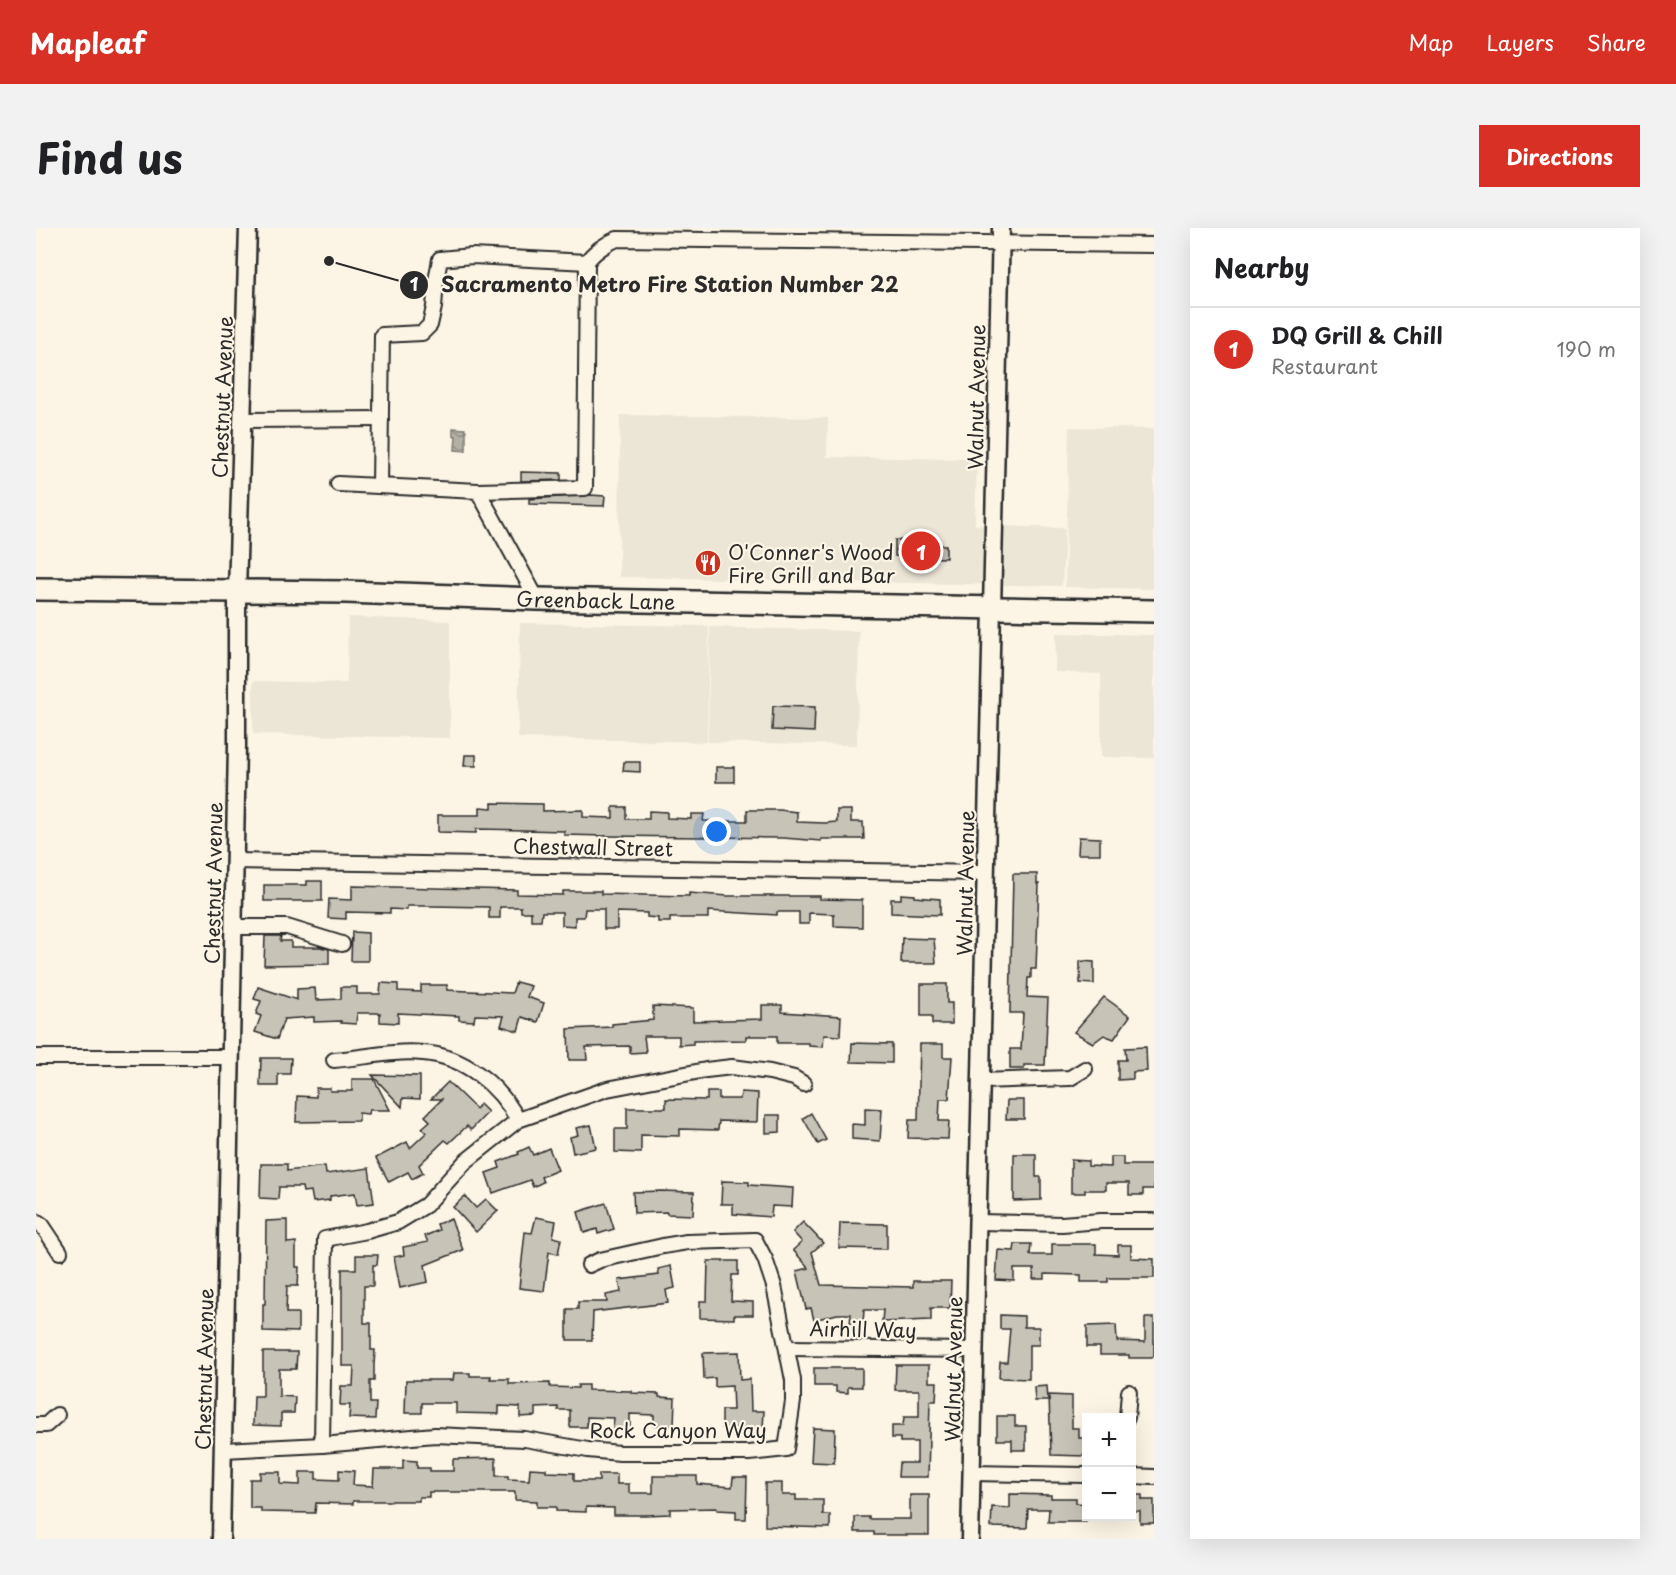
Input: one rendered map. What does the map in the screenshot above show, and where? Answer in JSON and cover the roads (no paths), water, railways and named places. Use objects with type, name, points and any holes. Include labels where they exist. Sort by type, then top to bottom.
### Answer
[{"type":"main road","name":"Greenback Lane","points":[[36,589],[346,592],[537,599],[1154,611]]},
{"type":"street","name":"Chestnut Avenue","points":[[222,1539],[237,592],[244,420],[248,228]]},
{"type":"street","points":[[338,484],[478,491],[585,488],[587,262],[589,258],[617,239],[1000,236],[1154,245]]},
{"type":"street","name":"Walnut Avenue","points":[[970,1539],[1000,236]]},
{"type":"street","points":[[380,485],[382,335],[422,333],[430,325],[440,259],[472,256],[587,262]]},
{"type":"street","points":[[244,420],[381,419]]},
{"type":"street","points":[[478,491],[537,599]]},
{"type":"street","name":"Chestwall Street","points":[[234,861],[986,873]]},
{"type":"street","points":[[233,927],[287,927],[342,944]]},
{"type":"street","points":[[334,1060],[400,1053],[423,1053],[446,1058],[468,1067],[482,1077],[507,1102],[518,1120]]},
{"type":"street","points":[[36,1057],[231,1057]]},
{"type":"street","points":[[322,1445],[325,1239],[384,1227],[416,1212],[465,1161],[518,1120],[607,1089],[732,1067],[794,1078],[804,1084]]},
{"type":"street","points":[[981,1081],[1070,1078],[1085,1069]]},
{"type":"street","points":[[36,1221],[60,1252]]},
{"type":"street","points":[[978,1222],[1062,1224],[1154,1221]]},
{"type":"street","name":"Rock Canyon Way","points":[[224,1450],[322,1445],[435,1435],[525,1439],[620,1453],[749,1453],[786,1449],[793,1390],[787,1348],[774,1286],[765,1259],[755,1240],[679,1243],[600,1260],[589,1265]]},
{"type":"street","name":"Airhill Way","points":[[787,1348],[975,1350]]},
{"type":"street","points":[[1127,1413],[1129,1392]]},
{"type":"street","points":[[36,1425],[46,1425],[57,1415]]},
{"type":"street","points":[[972,1473],[1082,1475]]},
{"type":"street","points":[[1136,1476],[1154,1477]]},
{"type":"water","points":[[453,428],[465,429],[466,451],[455,450],[456,436],[453,436]]},
{"type":"place","name":"Sacramento Metro Fire Station Number 22","points":[[329,261]]},
{"type":"place","name":"DQ Grill & Chill","points":[[921,551]]},
{"type":"place","name":"O'Conner's Wood Fire Grill and Bar","points":[[708,563]]}]
